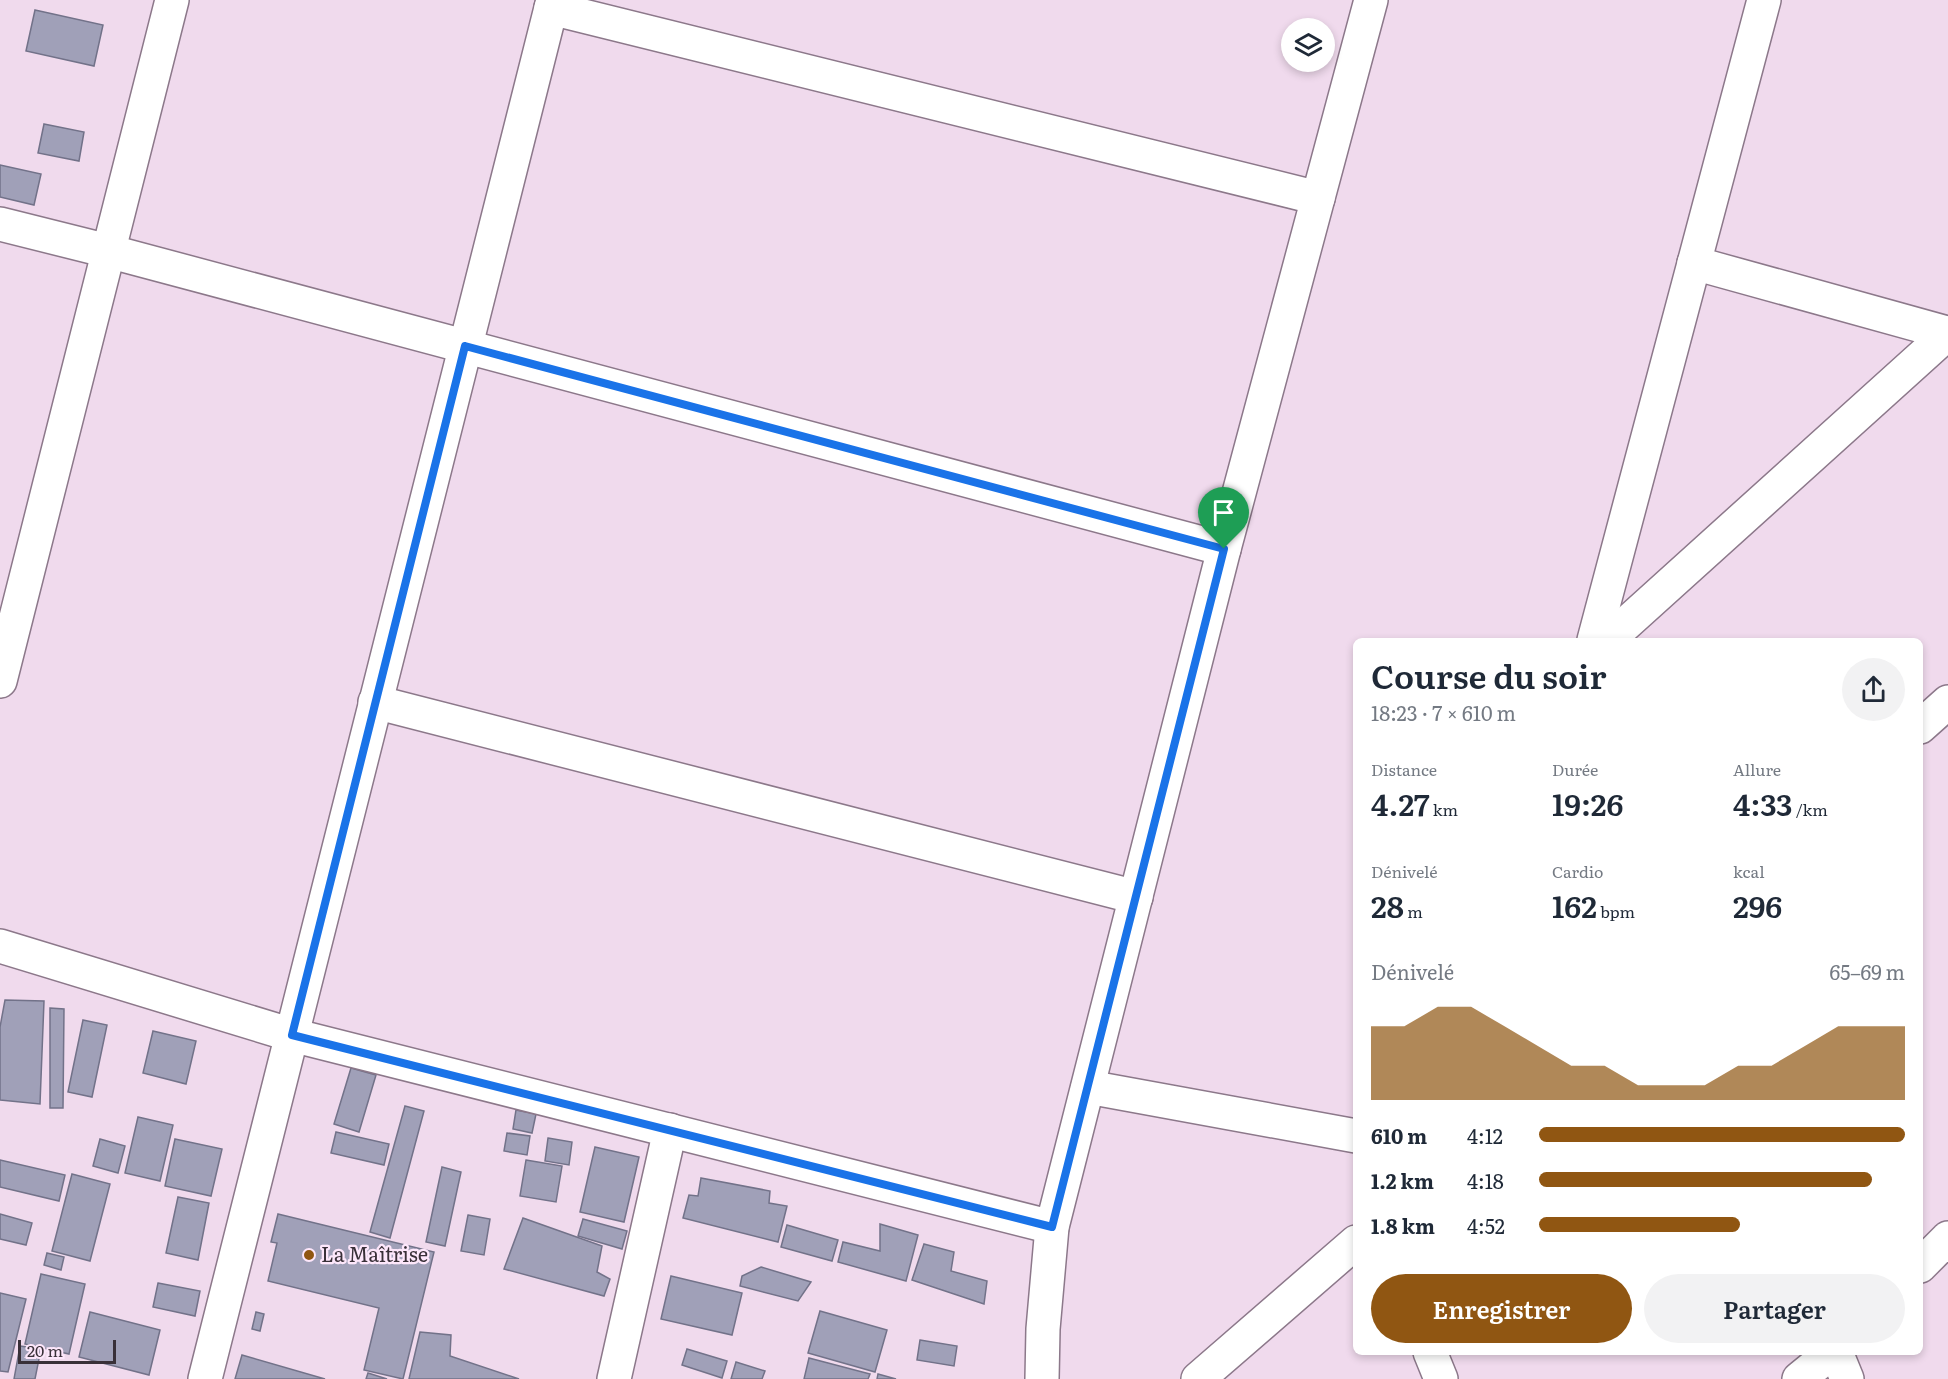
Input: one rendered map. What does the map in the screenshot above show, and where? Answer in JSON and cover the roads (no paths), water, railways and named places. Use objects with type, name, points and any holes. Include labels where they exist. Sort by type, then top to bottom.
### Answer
[{"type":"street","points":[[0,681],[172,0]]},
{"type":"street","points":[[1042,1379],[1043,1329],[1052,1227],[1224,549],[1371,0]]},
{"type":"street","points":[[1595,638],[1764,0]]},
{"type":"street","points":[[205,1379],[552,4],[1318,198]]},
{"type":"street","points":[[0,224],[108,250],[1224,549]]},
{"type":"street","points":[[1694,263],[1948,333]]},
{"type":"street","points":[[1610,638],[1948,333]]},
{"type":"street","points":[[375,702],[1136,897]]},
{"type":"street","points":[[1923,724],[1948,702]]},
{"type":"street","points":[[0,946],[292,1035],[1052,1227]]},
{"type":"street","points":[[1088,1087],[1353,1135]]},
{"type":"street","points":[[614,1379],[670,1130]]},
{"type":"street","points":[[1923,1263],[1948,1238]]},
{"type":"street","points":[[1198,1379],[1353,1245]]},
{"type":"street","points":[[1431,1355],[1441,1379]]},
{"type":"street","points":[[1799,1379],[1830,1355]]},
{"type":"street","points":[[1835,1355],[1847,1379]]},
{"type":"place","name":"La Maîtrise","points":[[309,1255]]}]
